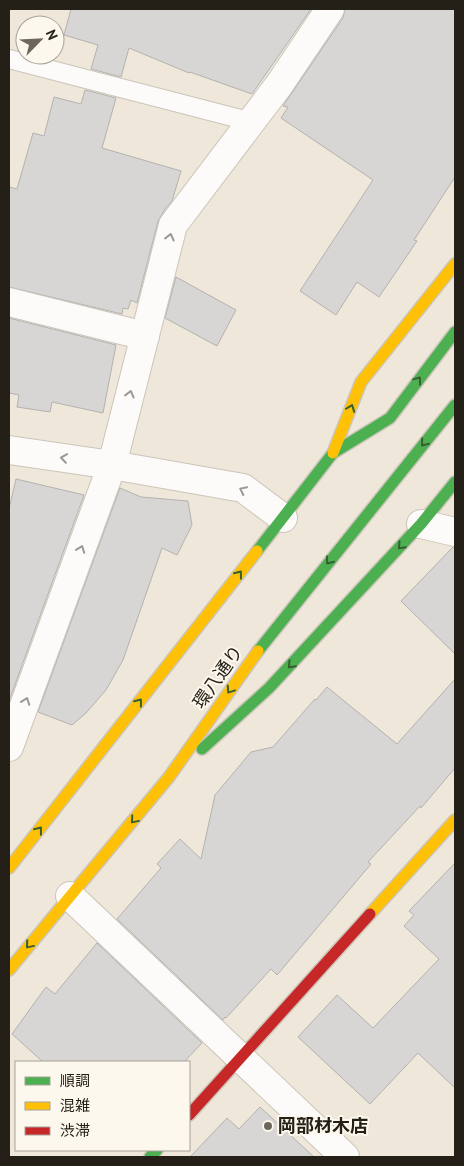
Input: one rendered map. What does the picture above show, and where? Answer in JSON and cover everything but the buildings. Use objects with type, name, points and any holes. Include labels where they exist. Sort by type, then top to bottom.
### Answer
[{"type":"main road","points":[[12,855],[333,454],[361,382],[455,264]]},
{"type":"main road","points":[[333,454],[390,418],[455,332]]},
{"type":"main road","name":"環八通り","points":[[9,970],[170,777],[246,666],[455,405]]},
{"type":"main road","points":[[170,777],[269,688],[421,524],[455,482]]},
{"type":"main road","points":[[190,1114],[455,820]]},
{"type":"street","points":[[9,747],[112,465],[173,225],[279,85],[330,9]]},
{"type":"street","points":[[9,302],[145,336]]},
{"type":"street","points":[[9,450],[112,465],[243,488],[283,518]]},
{"type":"street","points":[[421,524],[455,532]]},
{"type":"street","points":[[70,896],[345,1157]]},
{"type":"lane","points":[[9,59],[252,122]]},
{"type":"traffic: fast","points":[[257,551],[333,453],[390,418],[455,332]]},
{"type":"traffic: fast","points":[[258,651],[455,405]]},
{"type":"traffic: fast","points":[[202,749],[269,688],[421,524],[455,482]]},
{"type":"traffic: fast","points":[[150,1157],[156,1151]]},
{"type":"traffic: slow","points":[[333,453],[361,382],[455,264]]},
{"type":"traffic: slow","points":[[9,868],[257,551]]},
{"type":"traffic: slow","points":[[9,970],[169,777],[258,651]]},
{"type":"traffic: slow","points":[[370,914],[455,820]]},
{"type":"traffic: jam","points":[[190,1114],[370,914]]},
{"type":"place","name":"岡部材木店","points":[[268,1126]]}]
